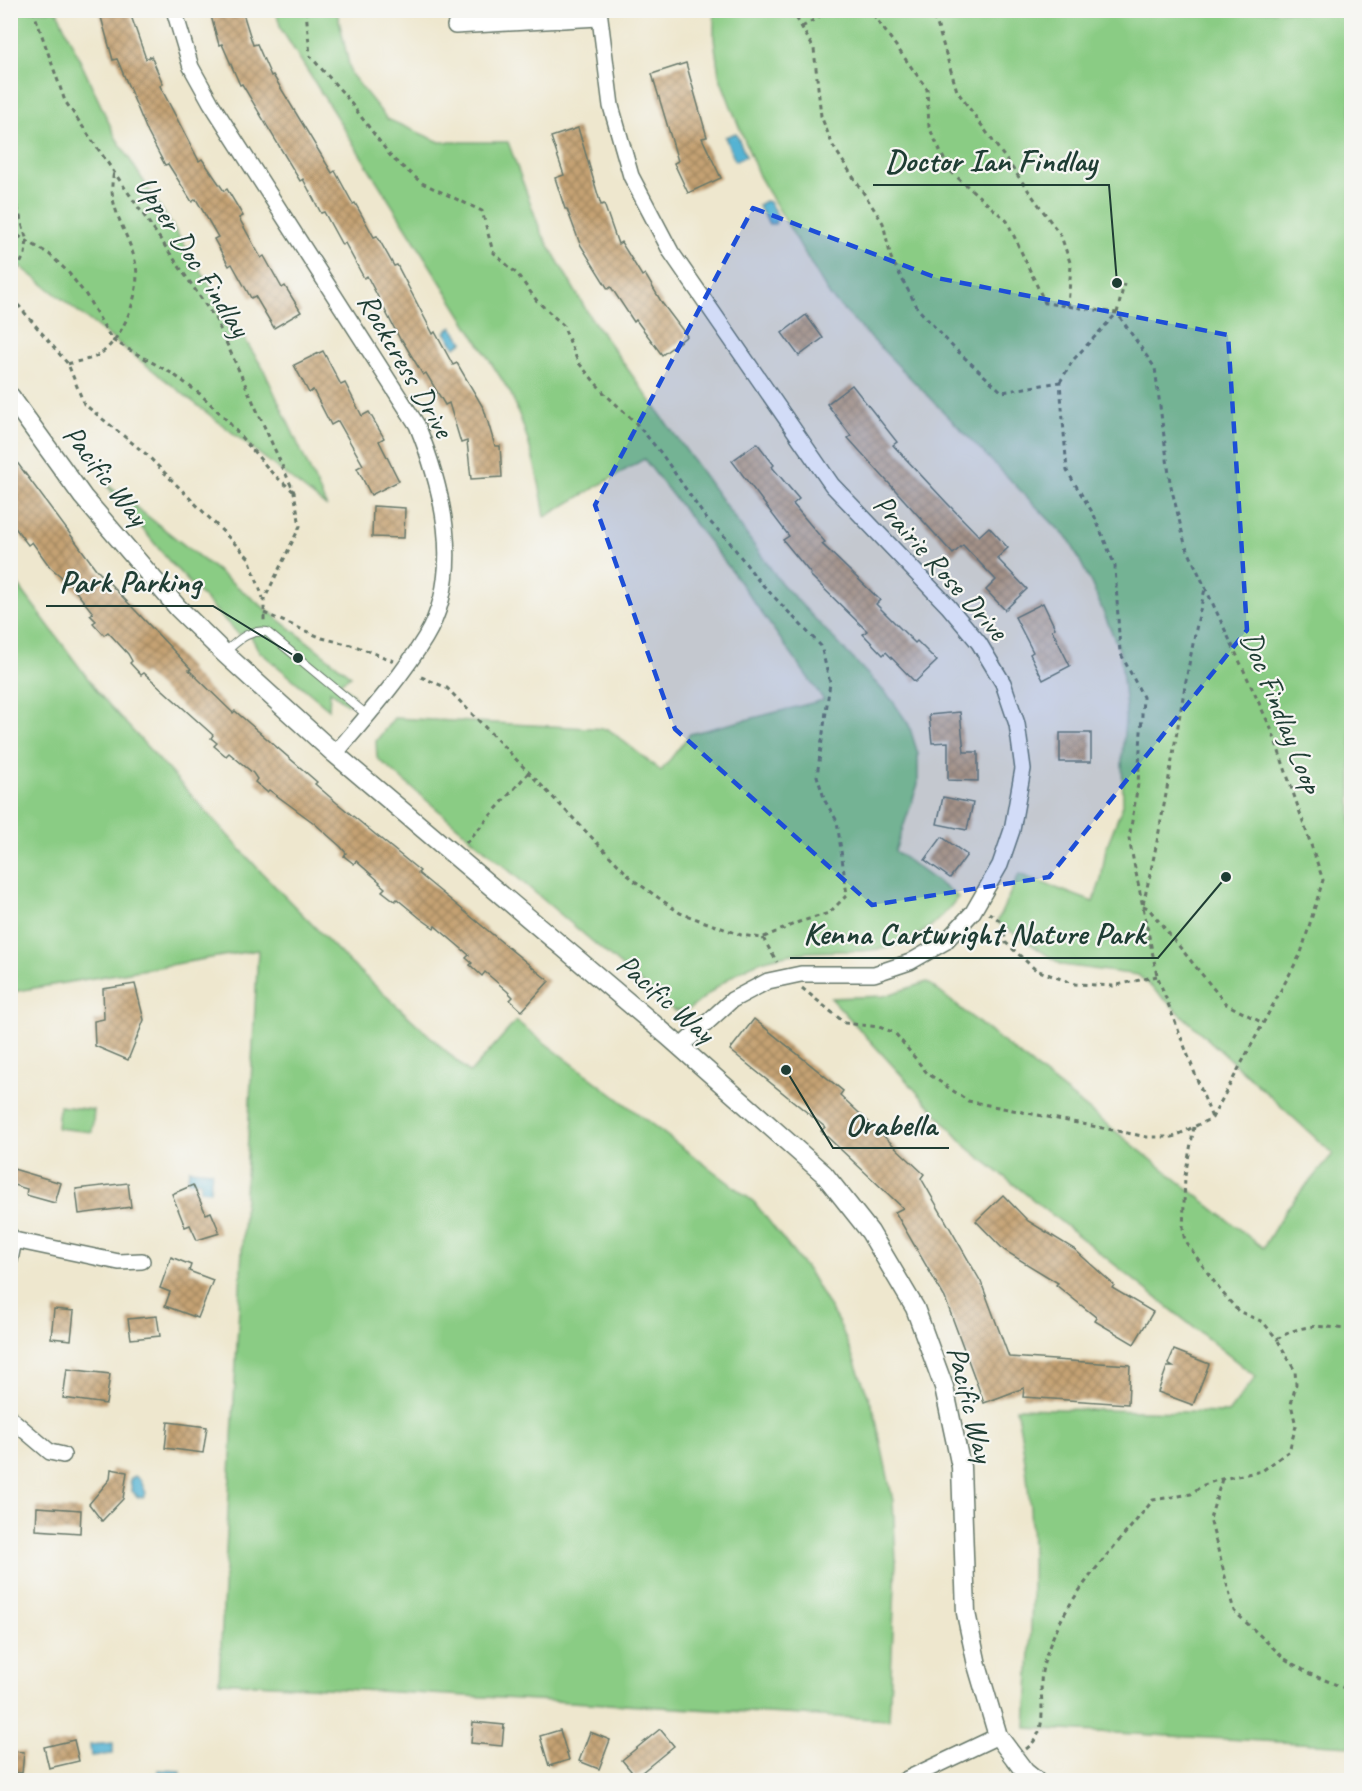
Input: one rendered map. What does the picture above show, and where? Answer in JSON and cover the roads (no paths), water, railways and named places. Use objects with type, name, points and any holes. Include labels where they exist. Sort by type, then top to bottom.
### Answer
[{"type":"street","name":"Rockcress Drive","points":[[174,10],[191,67],[211,103],[417,425],[433,464],[444,509],[446,560],[440,600],[427,636],[368,715],[335,754]]},
{"type":"street","points":[[455,26],[599,14]]},
{"type":"street","name":"Prairie Rose Drive","points":[[599,14],[611,106],[631,176],[671,252],[832,485],[948,606],[979,643],[1003,683],[1017,724],[1023,769],[1012,830],[1000,865],[973,912],[945,942],[910,962],[874,974],[801,974],[768,981],[732,1000],[680,1047]]},
{"type":"street","name":"Pacific Way","points":[[10,396],[83,496],[178,608],[224,653],[335,754],[680,1047],[824,1174],[870,1232],[915,1308],[944,1387],[961,1467],[966,1613],[976,1665],[998,1736],[1035,1780]]},
{"type":"street","points":[[10,1260],[12,1237],[119,1262],[142,1261]]},
{"type":"street","points":[[10,1418],[50,1452],[63,1455]]},
{"type":"street","points":[[905,1780],[998,1736]]},
{"type":"lane","points":[[224,653],[255,630],[267,632],[368,715]]},
{"type":"water","points":[[736,133],[746,156],[735,161],[725,137]]},
{"type":"water","points":[[765,201],[769,202],[778,216],[775,224],[769,224],[758,205]]},
{"type":"water","points":[[452,327],[463,342],[455,347],[445,332]]},
{"type":"water","points":[[189,1169],[212,1171],[210,1191],[200,1190],[201,1182],[188,1181]]},
{"type":"water","points":[[134,1476],[140,1479],[146,1493],[143,1498],[138,1497],[132,1491],[130,1480]]},
{"type":"water","points":[[113,1743],[113,1754],[91,1756],[90,1745]]},
{"type":"water","points":[[158,1770],[181,1771],[180,1780],[157,1780]]},
{"type":"place","name":"Doctor Ian Findlay","points":[[1117,283]]},
{"type":"place","name":"Park Parking","points":[[298,658]]},
{"type":"place","name":"Kenna Cartwright Nature Park","points":[[1226,877]]},
{"type":"place","name":"Orabella","points":[[786,1070]]}]
